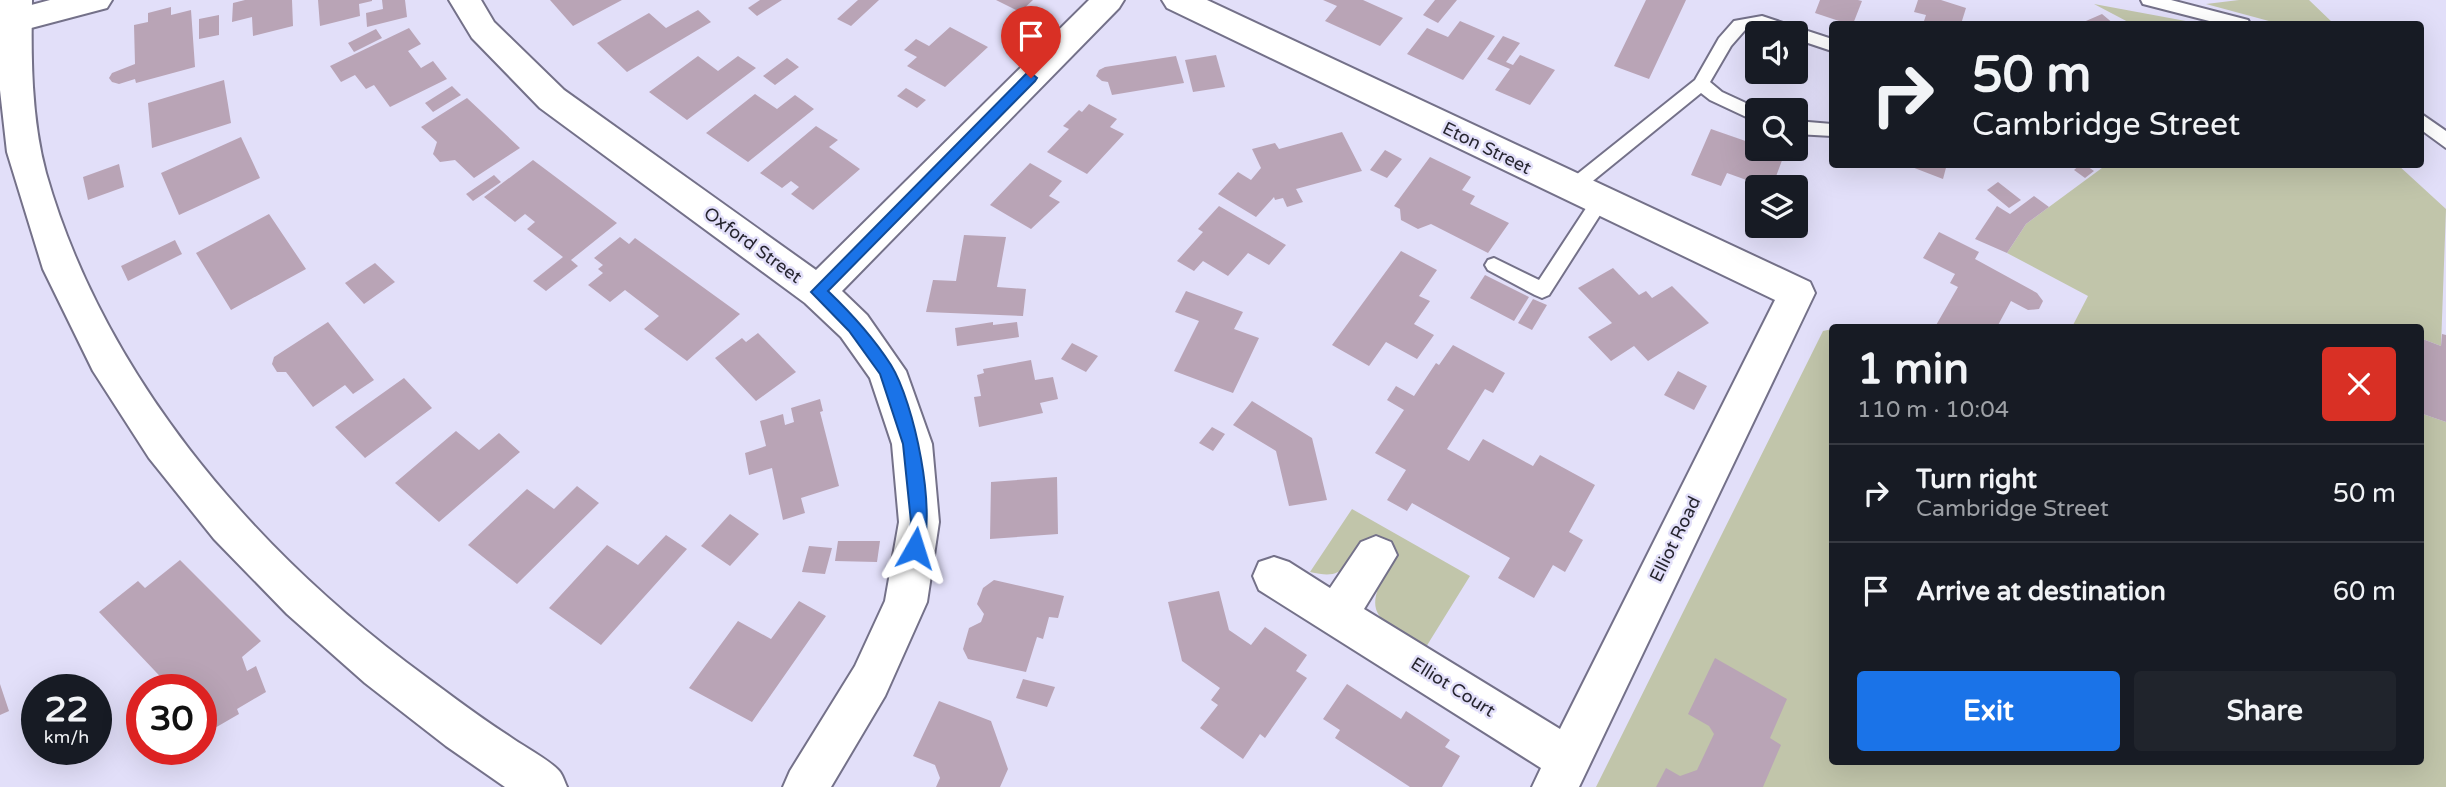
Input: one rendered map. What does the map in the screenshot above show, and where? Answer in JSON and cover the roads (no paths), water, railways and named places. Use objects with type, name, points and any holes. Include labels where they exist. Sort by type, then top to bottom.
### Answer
[{"type":"street","points":[[96,0],[16,10],[17,96],[29,173],[54,254],[94,339],[157,439],[244,541],[323,622],[485,749],[544,787]]},
{"type":"street","name":"Oxford Street","points":[[465,0],[483,30],[552,99],[818,292],[854,326],[887,372],[912,444],[919,522],[906,602],[870,681],[806,787]]},
{"type":"street","points":[[818,292],[1108,0]]},
{"type":"street","name":"Eton Street","points":[[1178,0],[1797,293]]},
{"type":"street","name":"Elliot Road","points":[[1562,774],[1797,293]]},
{"type":"street","points":[[1336,615],[1376,555]]},
{"type":"street","name":"Elliot Court","points":[[1274,576],[1336,615],[1562,774]]},
{"type":"lane","points":[[2149,0],[2230,21]]},
{"type":"lane","points":[[1494,265],[1542,289],[1586,195],[1701,84],[1725,42],[1740,25],[1762,22],[1829,44]]},
{"type":"lane","points":[[1701,84],[1716,96],[1745,110]]},
{"type":"lane","points":[[2424,122],[2446,141]]},
{"type":"lane","points":[[1808,129],[1829,130]]}]
